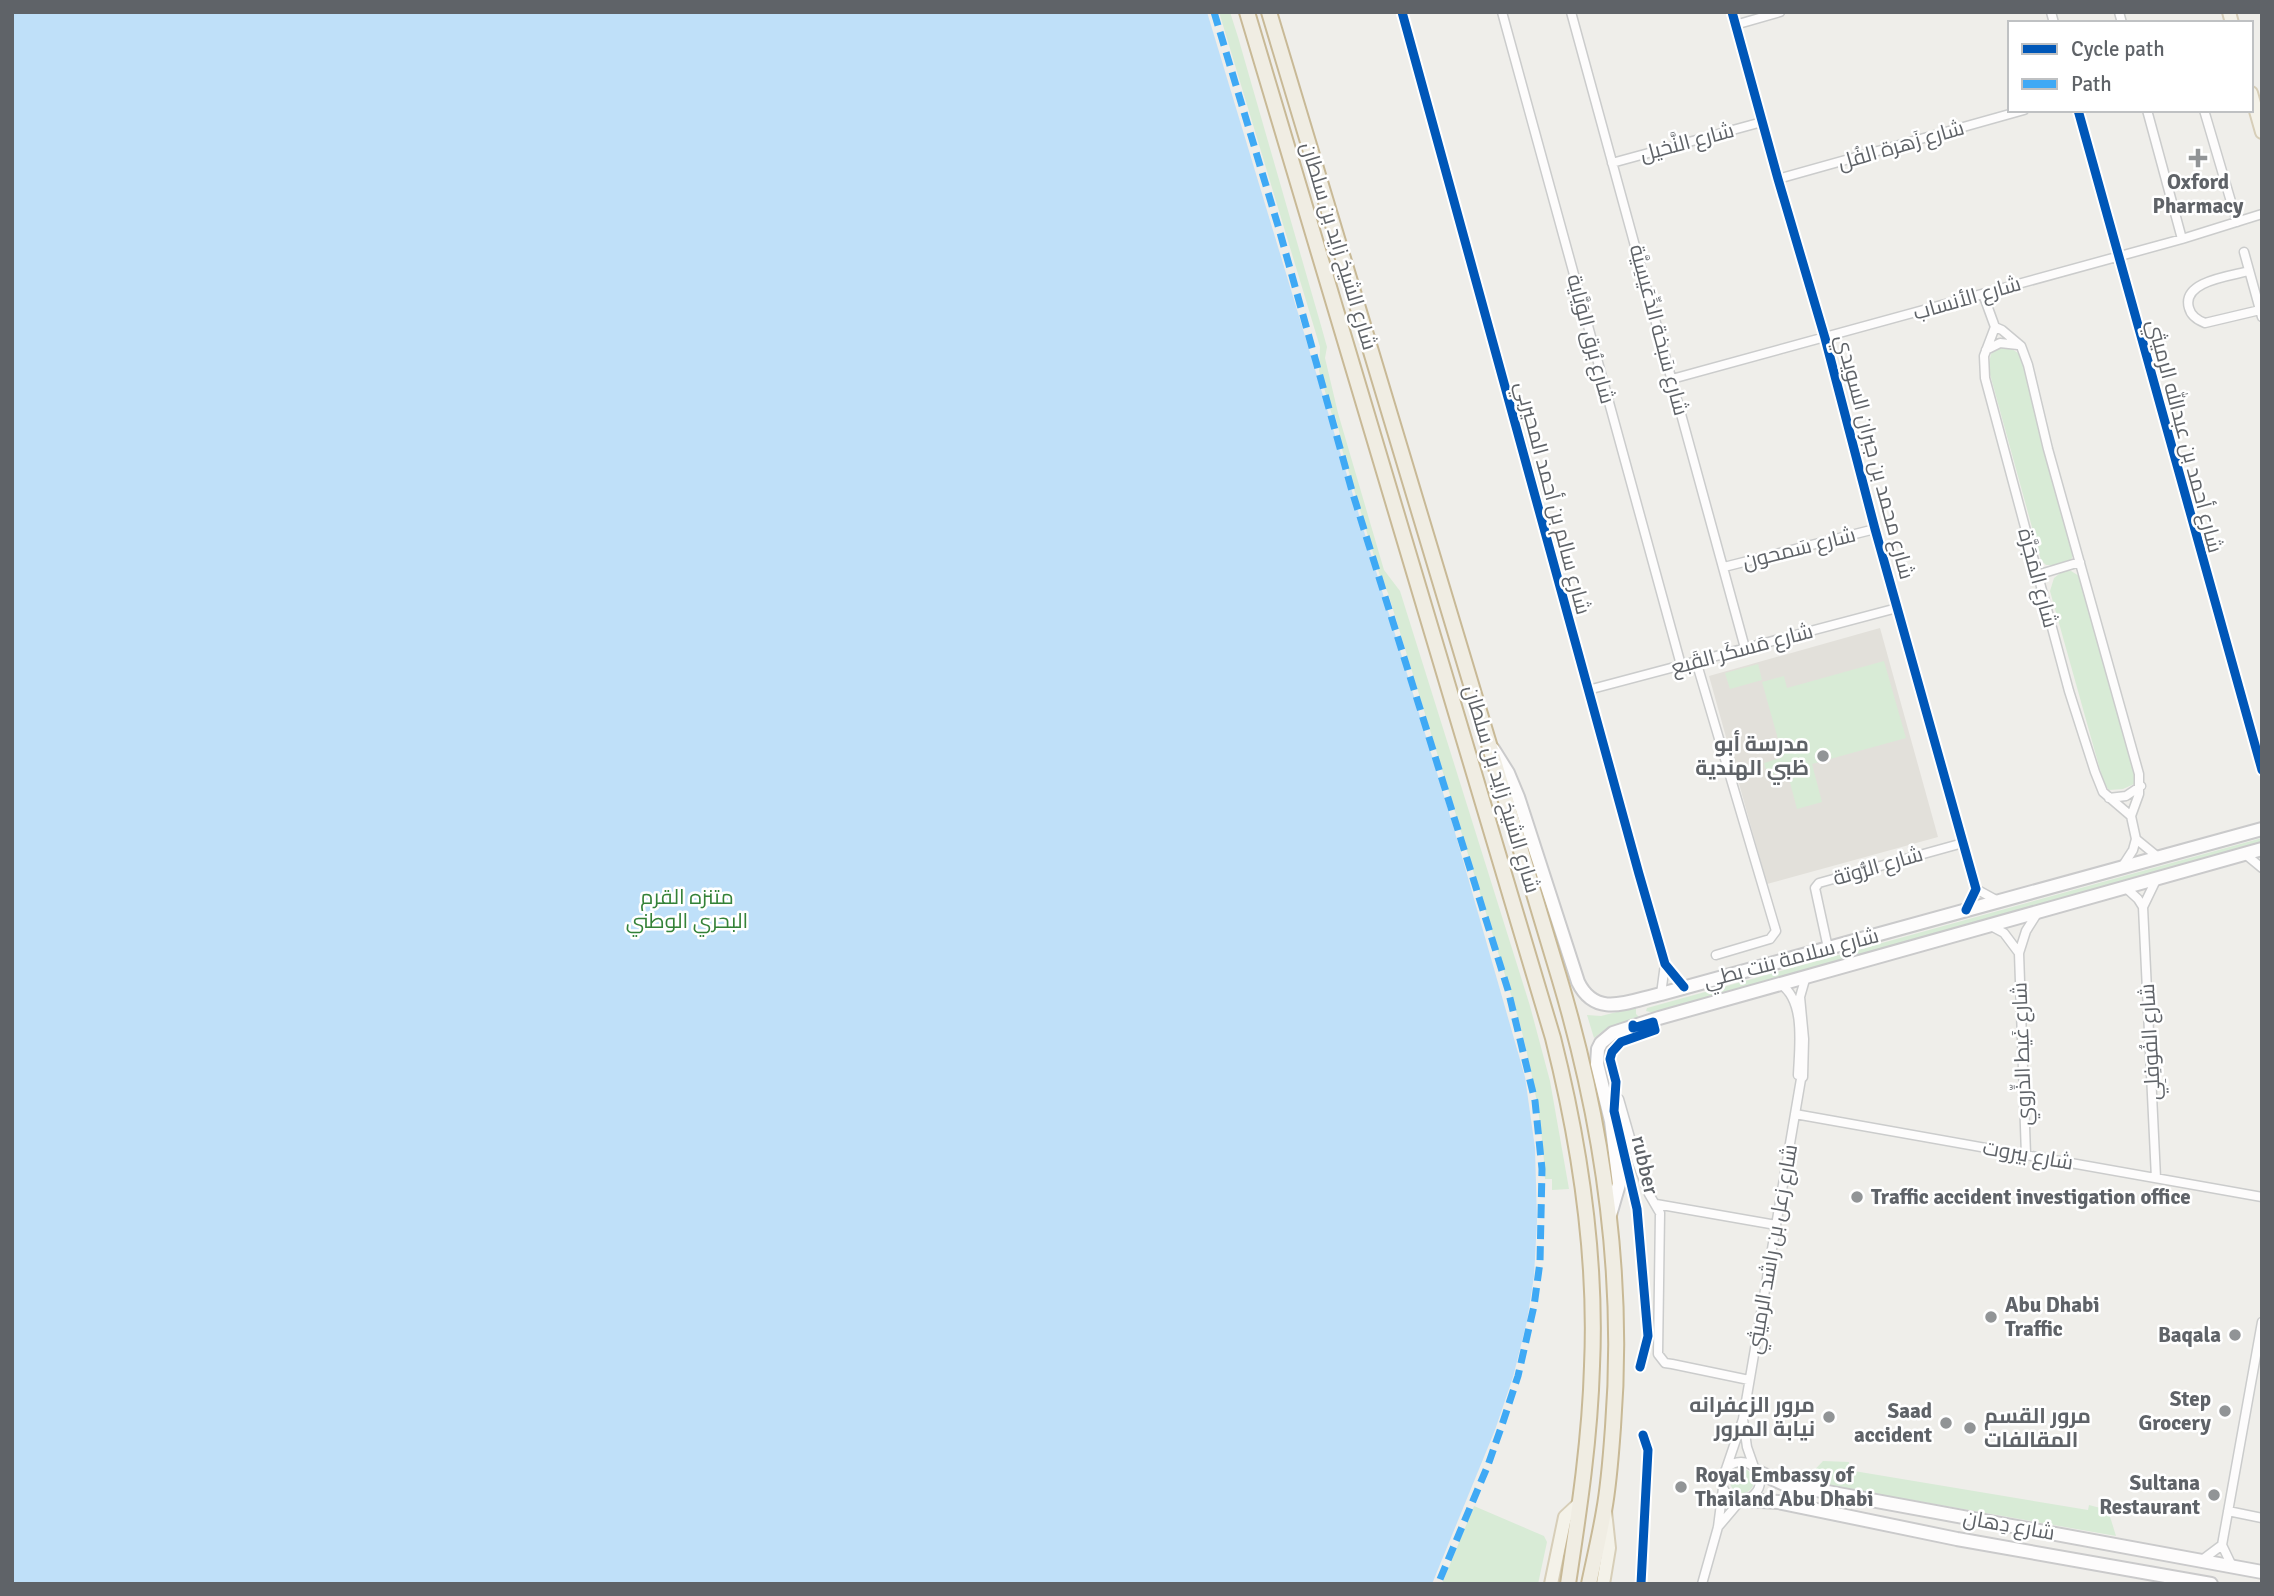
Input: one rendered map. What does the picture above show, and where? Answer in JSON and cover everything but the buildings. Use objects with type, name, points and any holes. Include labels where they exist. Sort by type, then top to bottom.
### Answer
[{"type":"highway","name":"شارع الشيخ زايد بن سلطان","points":[[1247,12],[1567,1091],[1585,1200],[1592,1297],[1591,1386],[1580,1503],[1568,1584]]},
{"type":"highway","name":"شارع الشيخ زايد بن سلطان","points":[[1270,13],[1575,1031],[1600,1142],[1610,1215],[1616,1345],[1614,1410],[1605,1509],[1589,1584]]},
{"type":"main road","points":[[2253,100],[2262,132]]},
{"type":"main road","name":"شارع سلامة بنت بطي","points":[[1488,740],[1516,790],[1583,992],[1590,999],[1602,1004],[1661,994],[2262,829]]},
{"type":"main road","name":"شارع سلامة بنت بطي","points":[[1610,1215],[1619,1184],[1611,1121],[1597,1064],[1601,1043],[1613,1033],[1806,976],[2262,849]]},
{"type":"main road","points":[[1647,997],[1640,1003],[1640,1009],[1643,1013],[1659,1018]]},
{"type":"main road","name":"شارع دِهان","points":[[1756,1470],[1773,1481],[1787,1485],[2262,1572]]},
{"type":"main road","name":"شارع دِهان","points":[[1744,1500],[1778,1502],[1956,1539],[2211,1584]]},
{"type":"main road","points":[[1551,1584],[1563,1523],[1569,1511],[1580,1503]]},
{"type":"main road","points":[[1603,1584],[1609,1538],[1605,1509]]},
{"type":"street","name":"شارع سالم بن أحمد المحيربي","points":[[1402,12],[1665,964],[1661,994]]},
{"type":"street","name":"شارع بُرق الوَيَّاية","points":[[1503,12],[1681,665]]},
{"type":"street","name":"شارع سَبخة الدِّعَيسِيَّة","points":[[1571,12],[1745,648]]},
{"type":"street","name":"شارع محمد بن جبران السويدي","points":[[1731,12],[1825,338],[1875,529],[1976,889]]},
{"type":"street","points":[[1735,25],[1780,12]]},
{"type":"street","name":"شارع زَهرة الفُل","points":[[1778,180],[2017,112]]},
{"type":"street","name":"شارع أحمد بن عبدالله الرميثي","points":[[2079,112],[2262,770]]},
{"type":"street","points":[[2148,112],[2182,239]]},
{"type":"street","points":[[2205,112],[2237,222]]},
{"type":"street","name":"شارع النَّخيل","points":[[1612,163],[1762,122]]},
{"type":"street","name":"شارع الأنساب","points":[[1672,379],[2182,239],[2262,214]]},
{"type":"street","points":[[2244,252],[2261,314],[2205,323],[2193,316],[2189,310],[2189,297],[2197,286],[2249,271]]},
{"type":"street","points":[[1983,293],[1995,327],[2003,330],[2021,346],[2028,365],[2048,449],[2141,785],[2131,816],[2136,839],[2133,850],[2122,867]]},
{"type":"street","name":"شارع المَجَرَّة","points":[[1995,327],[1983,362],[1985,378],[2069,691],[2103,792],[2131,816]]},
{"type":"street","points":[[1986,349],[2000,343],[2021,346]]},
{"type":"street","name":"شارع سَمحون","points":[[1724,568],[1875,529]]},
{"type":"street","points":[[2037,575],[2080,562]]},
{"type":"street","name":"شارع مَسكَر القَبع","points":[[1588,690],[1897,608]]},
{"type":"street","points":[[1696,661],[1776,931],[1770,939],[1716,955]]},
{"type":"street","points":[[2109,798],[2126,796],[2141,785]]},
{"type":"street","points":[[2136,839],[2158,858]]},
{"type":"street","name":"شارع الرُّوتة","points":[[1828,948],[1815,888],[1819,883],[1963,843]]},
{"type":"street","points":[[2245,854],[2262,868]]},
{"type":"street","name":"شارع الفُوفِلِي","points":[[2156,878],[2143,907],[2156,1178]]},
{"type":"street","points":[[2125,887],[2143,907]]},
{"type":"street","points":[[1966,911],[1976,889],[1989,898],[2000,901]]},
{"type":"street","name":"شارع غَيط الذِّروي","points":[[2026,1155],[2019,953],[2025,932],[2038,912]]},
{"type":"street","name":"شارع غَيط الذِّروي","points":[[1989,925],[2006,935],[2019,953]]},
{"type":"street","name":"شارع سالم بن أحمد المحيربي","points":[[1665,964],[1684,987]]},
{"type":"street","name":"شارع زعل بن راشد الرميثي","points":[[1726,1469],[1742,1419],[1803,1077],[1800,992],[1806,976]]},
{"type":"street","name":"شارع زعل بن راشد الرميثي","points":[[1780,984],[1790,992],[1796,1004],[1798,1077],[1801,1079]]},
{"type":"street","points":[[1619,1099],[1646,1188],[1656,1204],[1660,1220],[1658,1354],[1665,1363],[1749,1380]]},
{"type":"street","name":"شارع بيروت","points":[[1795,1114],[2262,1197]]},
{"type":"street","points":[[1656,1204],[1776,1225]]},
{"type":"street","points":[[2232,1566],[2222,1545],[2262,1322]]},
{"type":"street","name":"شارع زعل بن راشد الرميثي","points":[[1742,1419],[1746,1429],[1747,1447],[1756,1470]]},
{"type":"street","points":[[1702,1584],[1718,1527],[1722,1478],[1731,1465],[1743,1462],[1756,1470],[1760,1485],[1753,1497],[1744,1500],[1718,1527]]},
{"type":"street","points":[[1723,1488],[1730,1497],[1744,1500]]},
{"type":"street","points":[[2228,1511],[2262,1518]]},
{"type":"street","points":[[2201,1561],[2222,1545]]},
{"type":"shaded area","name":"مدرسة أبو ظبي الهندية","points":[[1880,628],[1938,837],[1767,884],[1709,676]]},
{"type":"green space","points":[[1219,12],[1230,12],[1238,37],[1327,347],[1325,358],[1338,413],[1384,570],[1400,591],[1530,1006],[1550,1081],[1569,1189],[1552,1190],[1552,1179],[1545,1179],[1537,1101],[1520,1024],[1338,436],[1340,435],[1335,415],[1332,415],[1319,371],[1320,347]]},
{"type":"green space","points":[[2000,347],[2009,347],[2021,355],[2075,550],[2071,560],[2061,565],[2046,565],[2041,560],[1988,367],[1991,354]]},
{"type":"green space","points":[[2063,571],[2071,571],[2084,579],[2138,774],[2134,784],[2123,789],[2109,790],[2104,784],[2050,591],[2054,578]]},
{"type":"green space","points":[[1884,661],[1906,738],[1812,764],[1822,802],[1797,809],[1787,771],[1768,776],[1764,763],[1783,757],[1762,682],[1784,676],[1787,688]]},
{"type":"green space","points":[[1758,664],[1762,680],[1730,689],[1725,673]]},
{"type":"green space","points":[[2262,838],[2262,844],[2152,877],[1654,1013],[1646,1011],[1647,1008]]},
{"type":"green space","points":[[1636,1007],[1636,1014],[1640,1018],[1608,1027],[1594,1038],[1587,1015],[1601,1016]]},
{"type":"green space","points":[[1823,1461],[1849,1462],[1848,1470],[2088,1510],[2089,1505],[2108,1510],[2116,1536],[1804,1481]]},
{"type":"green space","points":[[1742,1469],[1751,1472],[1754,1481],[1751,1490],[1742,1493],[1733,1490],[1730,1481],[1733,1472]]},
{"type":"green space","points":[[1474,1506],[1544,1536],[1547,1542],[1538,1584],[1442,1584]]},
{"type":"water","name":"متنزه القرم البحري الوطني","points":[[12,12],[1207,12],[1454,829],[1525,1077],[1535,1148],[1537,1221],[1534,1276],[1527,1321],[1513,1377],[1495,1430],[1432,1584],[12,1584]]},
{"type":"marked path","points":[[1214,12],[1279,229],[1352,491],[1508,990],[1535,1101],[1542,1169],[1540,1262],[1534,1306],[1518,1376],[1502,1425],[1438,1584]]},
{"type":"cycle path","points":[[1402,12],[1665,964],[1684,987]]},
{"type":"cycle path","points":[[1732,12],[1825,338],[1875,529],[1976,889],[1966,910]]},
{"type":"cycle path","points":[[2079,112],[2262,770]]},
{"type":"cycle path","name":"rubber","points":[[1633,1025],[1633,1028],[1653,1022],[1655,1030],[1621,1042],[1612,1052],[1610,1059],[1616,1082],[1614,1111],[1637,1209],[1648,1336],[1640,1367]]},
{"type":"cycle path","points":[[1641,1584],[1648,1450],[1643,1435]]},
{"type":"place","name":"Oxford Pharmacy","points":[[2198,158]]},
{"type":"place","name":"مدرسة أبو ظبي الهندية","points":[[1823,756]]},
{"type":"place","name":"Traffic accident investigation office","points":[[1857,1197]]},
{"type":"place","name":"Abu Dhabi Traffic","points":[[1991,1317]]},
{"type":"place","name":"Baqala","points":[[2235,1335]]},
{"type":"place","name":"Step Grocery","points":[[2225,1411]]},
{"type":"place","name":"مرور الزعفرانه نيابة المرور","points":[[1829,1417]]},
{"type":"place","name":"Saad accident","points":[[1946,1423]]},
{"type":"place","name":"مرور القسم المقالفات","points":[[1970,1428]]},
{"type":"place","name":"Royal Embassy of Thailand Abu Dhabi","points":[[1681,1487]]},
{"type":"place","name":"Sultana Restaurant","points":[[2214,1495]]}]
